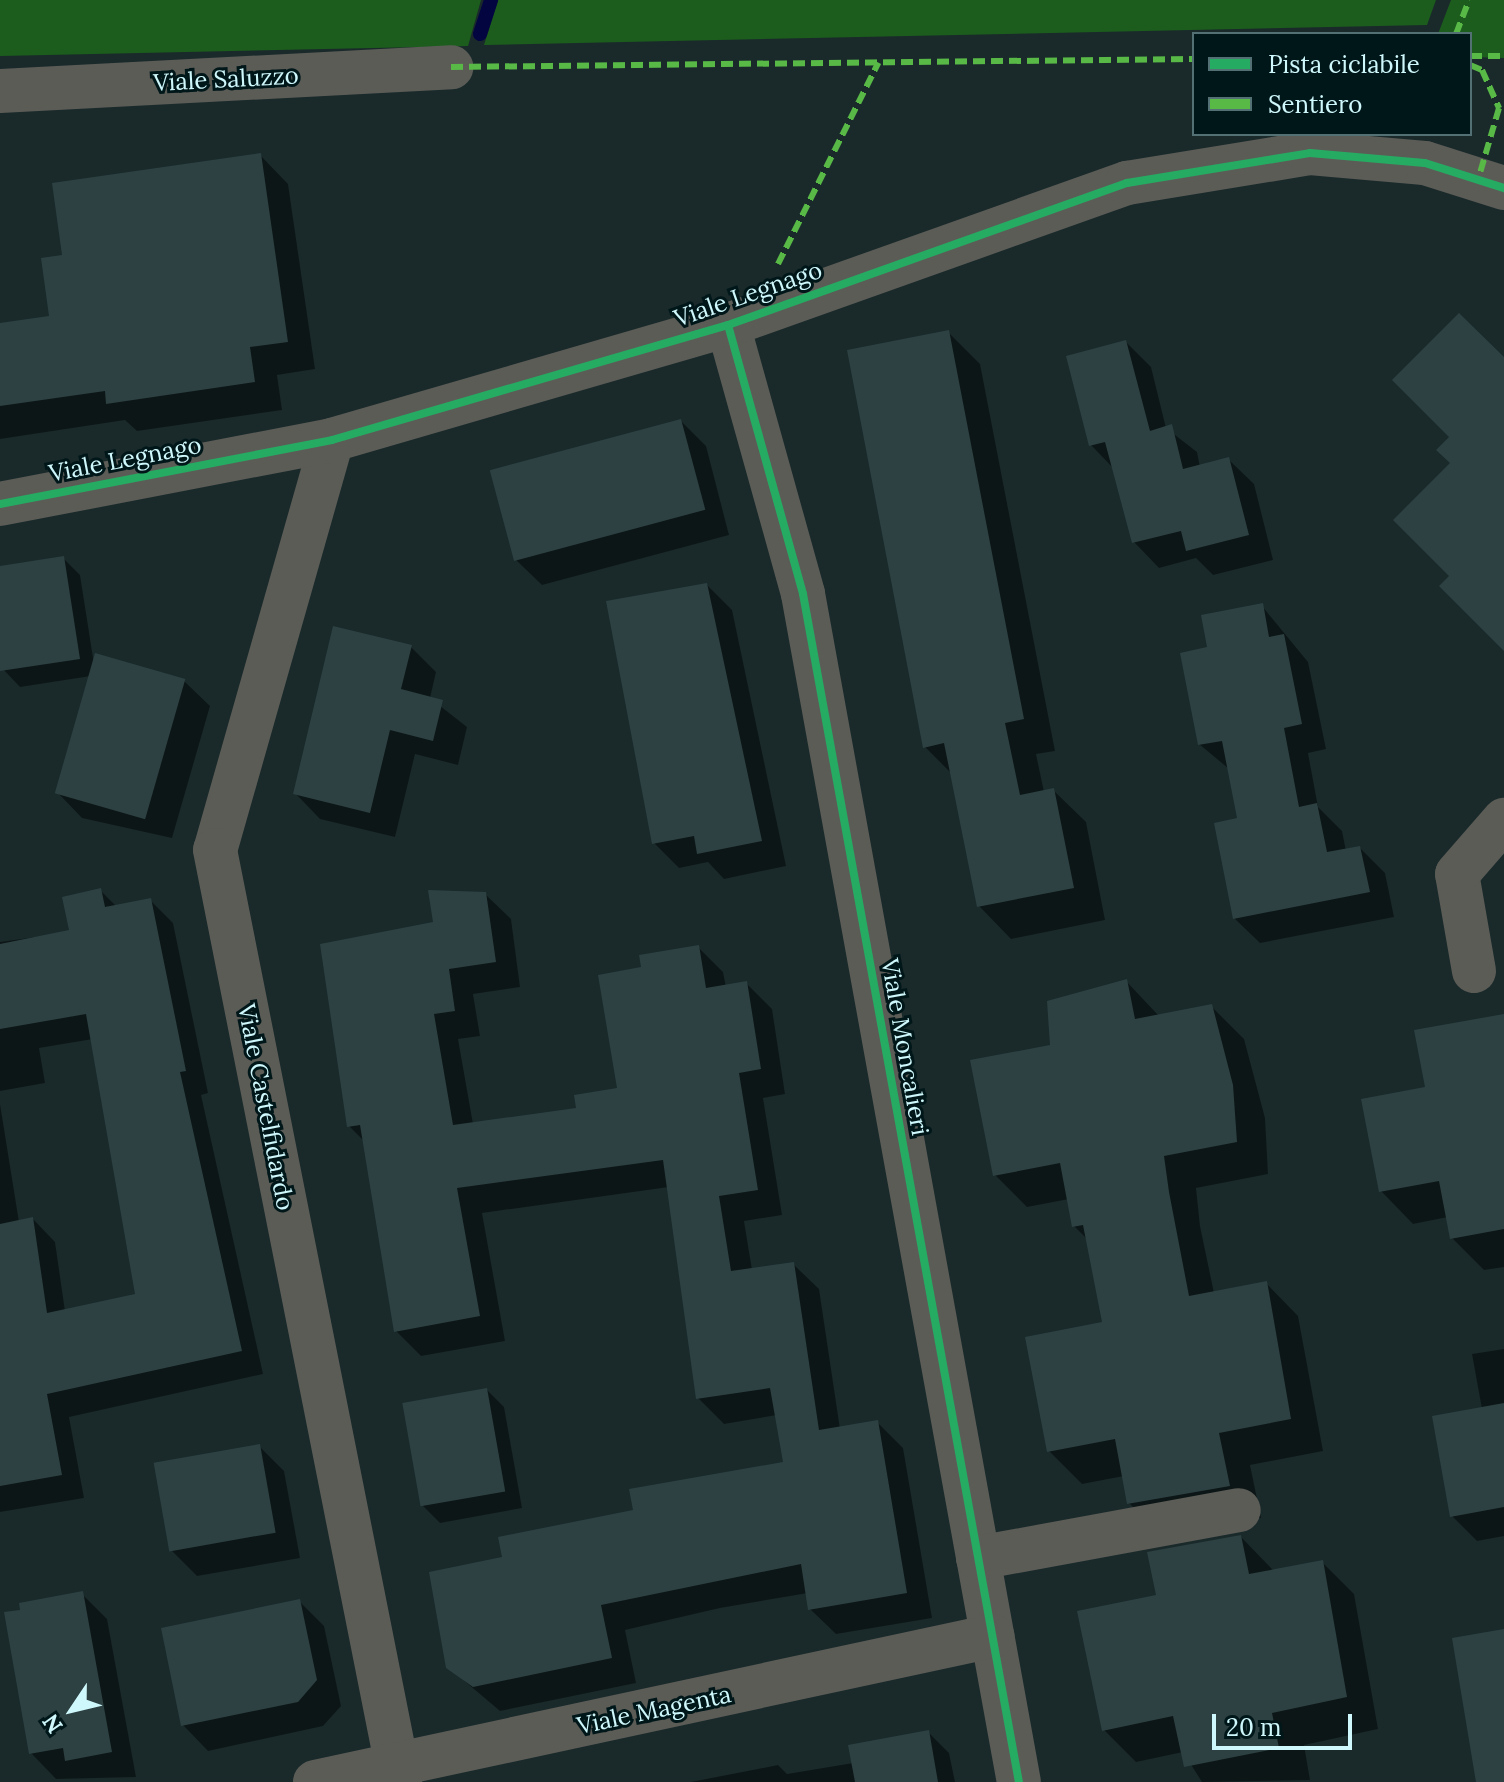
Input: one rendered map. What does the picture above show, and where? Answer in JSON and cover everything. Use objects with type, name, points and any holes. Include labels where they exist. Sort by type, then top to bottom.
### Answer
[{"type":"street","name":"Viale Saluzzo","points":[[0,91],[451,67]]},
{"type":"street","name":"Viale Legnago","points":[[0,504],[332,440],[728,325],[1127,183],[1310,153],[1425,163],[1504,188]]},
{"type":"street","name":"Viale Moncalieri","points":[[728,325],[803,594],[1019,1782]]},
{"type":"street","name":"Viale Castelfidardo","points":[[332,440],[215,850],[398,1774]]},
{"type":"street","points":[[1474,971],[1457,874],[1504,820]]},
{"type":"street","points":[[978,1558],[1239,1510]]},
{"type":"street","name":"Viale Magenta","points":[[315,1782],[398,1774],[992,1636]]},
{"type":"green space","points":[[0,0],[481,0],[468,46],[0,56]]},
{"type":"green space","points":[[498,0],[1436,0],[1427,25],[484,45]]},
{"type":"green space","points":[[1451,0],[1504,0],[1504,58],[1472,57],[1472,32],[1439,32]]},
{"type":"building","points":[[261,153],[288,342],[250,347],[255,382],[106,404],[105,391],[0,406],[0,323],[49,316],[41,258],[62,255],[52,183]]},
{"type":"building","points":[[1459,313],[1504,357],[1504,651],[1439,586],[1449,576],[1393,520],[1450,463],[1436,450],[1449,437],[1392,380]]},
{"type":"building","points":[[949,330],[1024,719],[1005,723],[1020,795],[1054,788],[1074,888],[977,907],[944,743],[923,748],[847,350]]},
{"type":"building","points":[[1126,340],[1150,431],[1172,424],[1183,469],[1229,457],[1249,535],[1186,551],[1181,531],[1132,543],[1105,442],[1089,446],[1066,356]]},
{"type":"building","points":[[681,419],[705,510],[514,561],[490,470]]},
{"type":"building","points":[[64,556],[80,659],[0,671],[0,566]]},
{"type":"building","points":[[707,583],[762,841],[697,854],[694,836],[652,844],[606,601]]},
{"type":"building","points":[[1263,603],[1269,637],[1284,634],[1302,724],[1284,728],[1299,807],[1317,803],[1327,852],[1360,846],[1370,892],[1233,919],[1214,823],[1237,818],[1222,741],[1198,745],[1180,653],[1207,647],[1201,615]]},
{"type":"building","points":[[333,626],[412,645],[401,689],[443,700],[433,741],[390,730],[370,813],[293,794]]},
{"type":"building","points":[[95,653],[185,679],[145,819],[55,793]]},
{"type":"building","points":[[101,888],[105,907],[151,898],[186,1071],[180,1072],[242,1351],[47,1394],[62,1475],[0,1486],[0,1224],[33,1217],[47,1313],[135,1294],[86,1014],[0,1029],[0,944],[69,930],[62,897]]},
{"type":"building","points":[[428,890],[486,892],[496,962],[449,969],[455,1011],[434,1014],[453,1125],[576,1108],[574,1095],[617,1088],[598,975],[641,967],[639,955],[699,945],[706,988],[747,981],[761,1069],[739,1073],[758,1190],[719,1196],[731,1271],[794,1262],[819,1430],[878,1420],[907,1593],[808,1610],[801,1564],[601,1605],[612,1658],[473,1687],[446,1668],[429,1572],[502,1557],[498,1537],[633,1510],[629,1489],[783,1462],[770,1388],[696,1399],[663,1160],[457,1188],[480,1316],[394,1332],[360,1125],[347,1127],[320,944],[433,922]]},
{"type":"building","points":[[1127,979],[1135,1019],[1212,1004],[1233,1085],[1237,1142],[1164,1156],[1169,1192],[1189,1296],[1267,1281],[1291,1419],[1219,1433],[1230,1486],[1127,1504],[1115,1439],[1047,1452],[1025,1337],[1102,1322],[1083,1225],[1072,1227],[1060,1163],[993,1176],[970,1060],[1050,1045],[1047,1001]]},
{"type":"building","points":[[1504,1014],[1504,1229],[1450,1239],[1439,1181],[1379,1192],[1361,1099],[1425,1087],[1414,1030]]},
{"type":"building","points":[[487,1388],[505,1491],[421,1506],[402,1403]]},
{"type":"building","points":[[1504,1403],[1504,1507],[1450,1517],[1432,1416]]},
{"type":"building","points":[[260,1444],[276,1533],[169,1551],[154,1463]]},
{"type":"building","points":[[1241,1535],[1249,1574],[1323,1560],[1347,1697],[1272,1713],[1279,1748],[1184,1767],[1173,1716],[1102,1731],[1077,1611],[1156,1595],[1147,1552]]},
{"type":"building","points":[[83,1591],[112,1752],[65,1761],[63,1748],[29,1754],[4,1612],[20,1610],[19,1603]]},
{"type":"building","points":[[300,1599],[317,1680],[298,1702],[181,1726],[161,1628]]},
{"type":"building","points":[[1504,1629],[1504,1782],[1476,1782],[1452,1638]]},
{"type":"building","points":[[929,1730],[938,1782],[855,1782],[848,1745]]},
{"type":"waterway","points":[[480,34],[491,0]]},
{"type":"marked path","points":[[1457,32],[1469,0]]},
{"type":"marked path","points":[[1472,56],[1504,56]]},
{"type":"marked path","points":[[451,67],[1192,59]]},
{"type":"marked path","points":[[778,264],[878,63]]},
{"type":"marked path","points":[[1472,66],[1482,70],[1499,108],[1478,180]]},
{"type":"cycle path","points":[[0,504],[332,440],[728,325],[1127,183],[1310,153],[1425,163],[1504,188]]},
{"type":"cycle path","points":[[728,325],[803,594],[1019,1782]]}]
